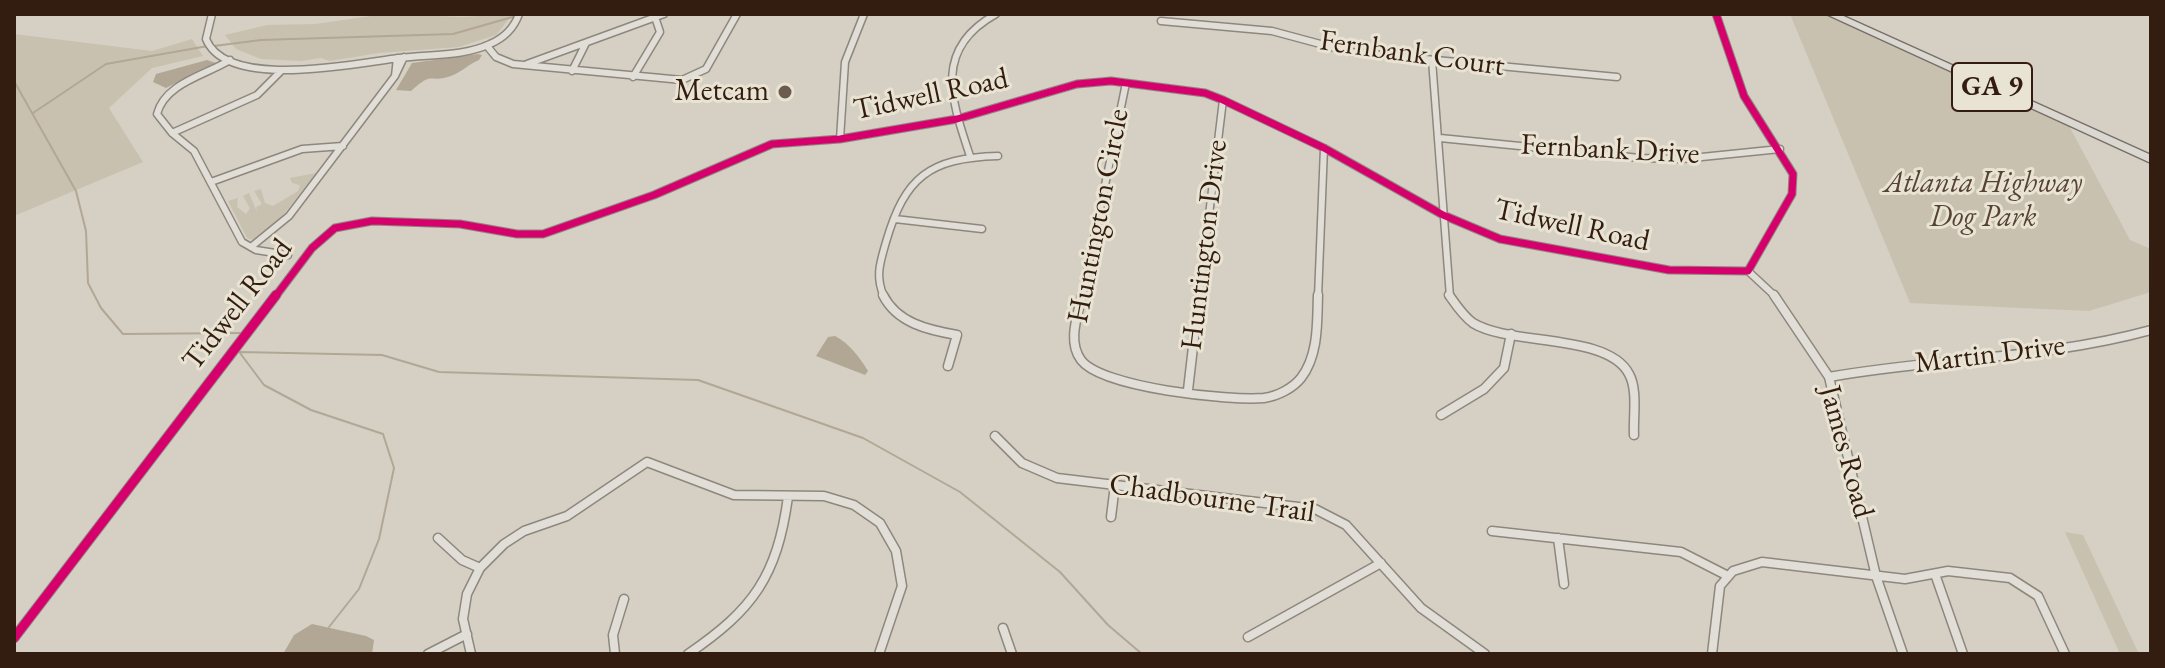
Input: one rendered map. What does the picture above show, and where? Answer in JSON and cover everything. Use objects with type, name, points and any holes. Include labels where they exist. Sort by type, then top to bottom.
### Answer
[{"type":"main road","name":"GA 9","points":[[1831,14],[2151,159]]},
{"type":"main road","name":"GA 9","points":[[1843,14],[2151,152]]},
{"type":"street","points":[[522,66],[664,14]]},
{"type":"street","points":[[487,46],[496,57],[522,66],[675,81],[700,74],[713,59],[737,14]]},
{"type":"street","points":[[840,139],[845,62],[864,14]]},
{"type":"street","points":[[970,156],[951,96],[957,47],[977,25],[996,14]]},
{"type":"street","points":[[1716,14],[1744,96],[1793,174],[1792,194],[1748,271]]},
{"type":"street","points":[[215,16],[205,32],[209,48],[230,60],[278,70],[329,70],[400,58],[463,52],[487,46],[502,38],[518,17]]},
{"type":"street","points":[[633,77],[660,32],[655,17]]},
{"type":"street","name":"Fernbank Court","points":[[1161,21],[1272,31],[1331,49],[1617,77]]},
{"type":"street","points":[[572,71],[586,43]]},
{"type":"street","points":[[251,247],[289,216],[395,76],[400,58]]},
{"type":"street","points":[[230,60],[162,100],[157,114],[172,133],[193,149],[241,240],[251,247],[288,255]]},
{"type":"street","points":[[1432,60],[1440,138],[1448,293],[1459,311],[1481,327],[1594,351],[1622,363],[1630,375],[1634,435]]},
{"type":"street","points":[[172,133],[259,92],[278,70]]},
{"type":"street","name":"Tidwell Road","points":[[14,638],[285,282],[312,248],[335,228],[388,221],[543,234],[654,195],[772,144],[840,139],[957,119],[1077,84],[1126,83],[1205,93],[1223,100],[1324,148],[1443,215],[1500,239],[1669,270],[1748,271]]},
{"type":"street","name":"Huntington Circle","points":[[1126,83],[1074,333],[1075,349],[1089,368],[1113,380],[1188,390],[1274,396],[1290,389],[1310,364],[1316,342],[1324,148]]},
{"type":"street","name":"Huntington Drive","points":[[1188,390],[1223,100]]},
{"type":"street","name":"Fernbank Drive","points":[[1440,138],[1640,158],[1682,159],[1780,149]]},
{"type":"street","points":[[211,182],[302,149],[343,146]]},
{"type":"street","points":[[948,366],[957,335],[928,331],[895,315],[877,282],[877,271],[907,188],[932,169],[970,156],[998,156]]},
{"type":"street","points":[[895,219],[982,229]]},
{"type":"street","name":"James Road","points":[[1748,271],[1777,298],[1829,377],[1876,576],[1903,654]]},
{"type":"street","name":"Martin Drive","points":[[1829,377],[1886,367],[1982,361],[2122,338],[2151,330]]},
{"type":"street","points":[[1441,415],[1484,389],[1504,368],[1511,334]]},
{"type":"street","name":"Chadbourne Trail","points":[[995,436],[1022,463],[1057,478],[1315,509],[1346,525],[1421,608],[1485,654]]},
{"type":"street","points":[[471,654],[463,619],[467,594],[480,568],[504,544],[524,531],[567,516],[647,462],[734,495],[824,496],[854,505],[880,523],[896,551],[902,586],[879,654]]},
{"type":"street","points":[[1111,517],[1115,485]]},
{"type":"street","points":[[688,654],[731,626],[748,608],[768,578],[782,545],[788,497]]},
{"type":"street","points":[[1492,531],[1681,552],[1726,575]]},
{"type":"street","points":[[438,538],[462,560],[480,568]]},
{"type":"street","points":[[1558,538],[1564,584]]},
{"type":"street","points":[[1713,653],[1720,586],[1726,575],[1762,562],[1905,579],[1948,571],[2010,578],[2038,596],[2065,654]]},
{"type":"street","points":[[1248,637],[1381,563]]},
{"type":"street","points":[[1935,574],[1963,654]]},
{"type":"street","points":[[615,654],[613,635],[624,599]]},
{"type":"street","points":[[1003,628],[1012,654]]},
{"type":"street","points":[[428,654],[467,634]]},
{"type":"green space","points":[[385,14],[462,17],[513,14],[496,35],[459,47],[379,53],[330,61],[321,58],[301,61],[261,59],[236,49],[225,35],[267,25],[315,24]]},
{"type":"green space","name":"Atlanta Highway Dog Park","points":[[1790,14],[1828,14],[2067,122],[2130,240],[2151,249],[2151,292],[2089,311],[1910,303]]},
{"type":"green space","points":[[14,34],[152,51],[192,39],[203,56],[152,68],[109,108],[143,162],[14,216]]},
{"type":"green space","points":[[316,173],[280,219],[253,240],[247,238],[228,201],[238,198],[237,207],[246,214],[250,208],[243,196],[249,193],[257,212],[256,207],[262,204],[254,191],[261,189],[265,203],[273,206],[298,191],[300,185],[292,183],[290,178]]},
{"type":"green space","points":[[2065,532],[2083,535],[2139,654],[2120,654]]},
{"type":"shaded area","points":[[482,55],[479,60],[454,75],[428,79],[411,91],[396,90],[412,63]]},
{"type":"shaded area","points":[[207,60],[216,63],[166,88],[153,82],[156,74]]},
{"type":"shaded area","points":[[835,336],[858,356],[868,371],[865,375],[816,356],[828,337]]},
{"type":"shaded area","points":[[312,624],[374,640],[372,654],[283,654],[294,635]]},
{"type":"waterway","points":[[214,46],[261,40],[453,34],[516,16]]},
{"type":"waterway","points":[[33,113],[106,64],[208,46]]},
{"type":"waterway","points":[[14,81],[76,191],[86,231],[88,283],[101,308],[123,334],[242,333]]},
{"type":"waterway","points":[[240,352],[382,355],[439,372],[698,380],[863,438],[960,492],[1060,572],[1108,625],[1142,654]]},
{"type":"waterway","points":[[240,353],[264,385],[311,410],[383,434],[394,468],[379,539],[359,589],[329,627]]},
{"type":"cycle path","points":[[14,638],[312,248],[335,228],[372,221],[460,224],[517,234],[543,234],[654,195],[772,144],[840,139],[957,119],[1077,84],[1111,81],[1205,93],[1223,100],[1324,148],[1443,215],[1500,239],[1669,270],[1748,271],[1792,194],[1793,174],[1744,96],[1716,14]]},
{"type":"place","name":"Metcam","points":[[785,92]]}]
